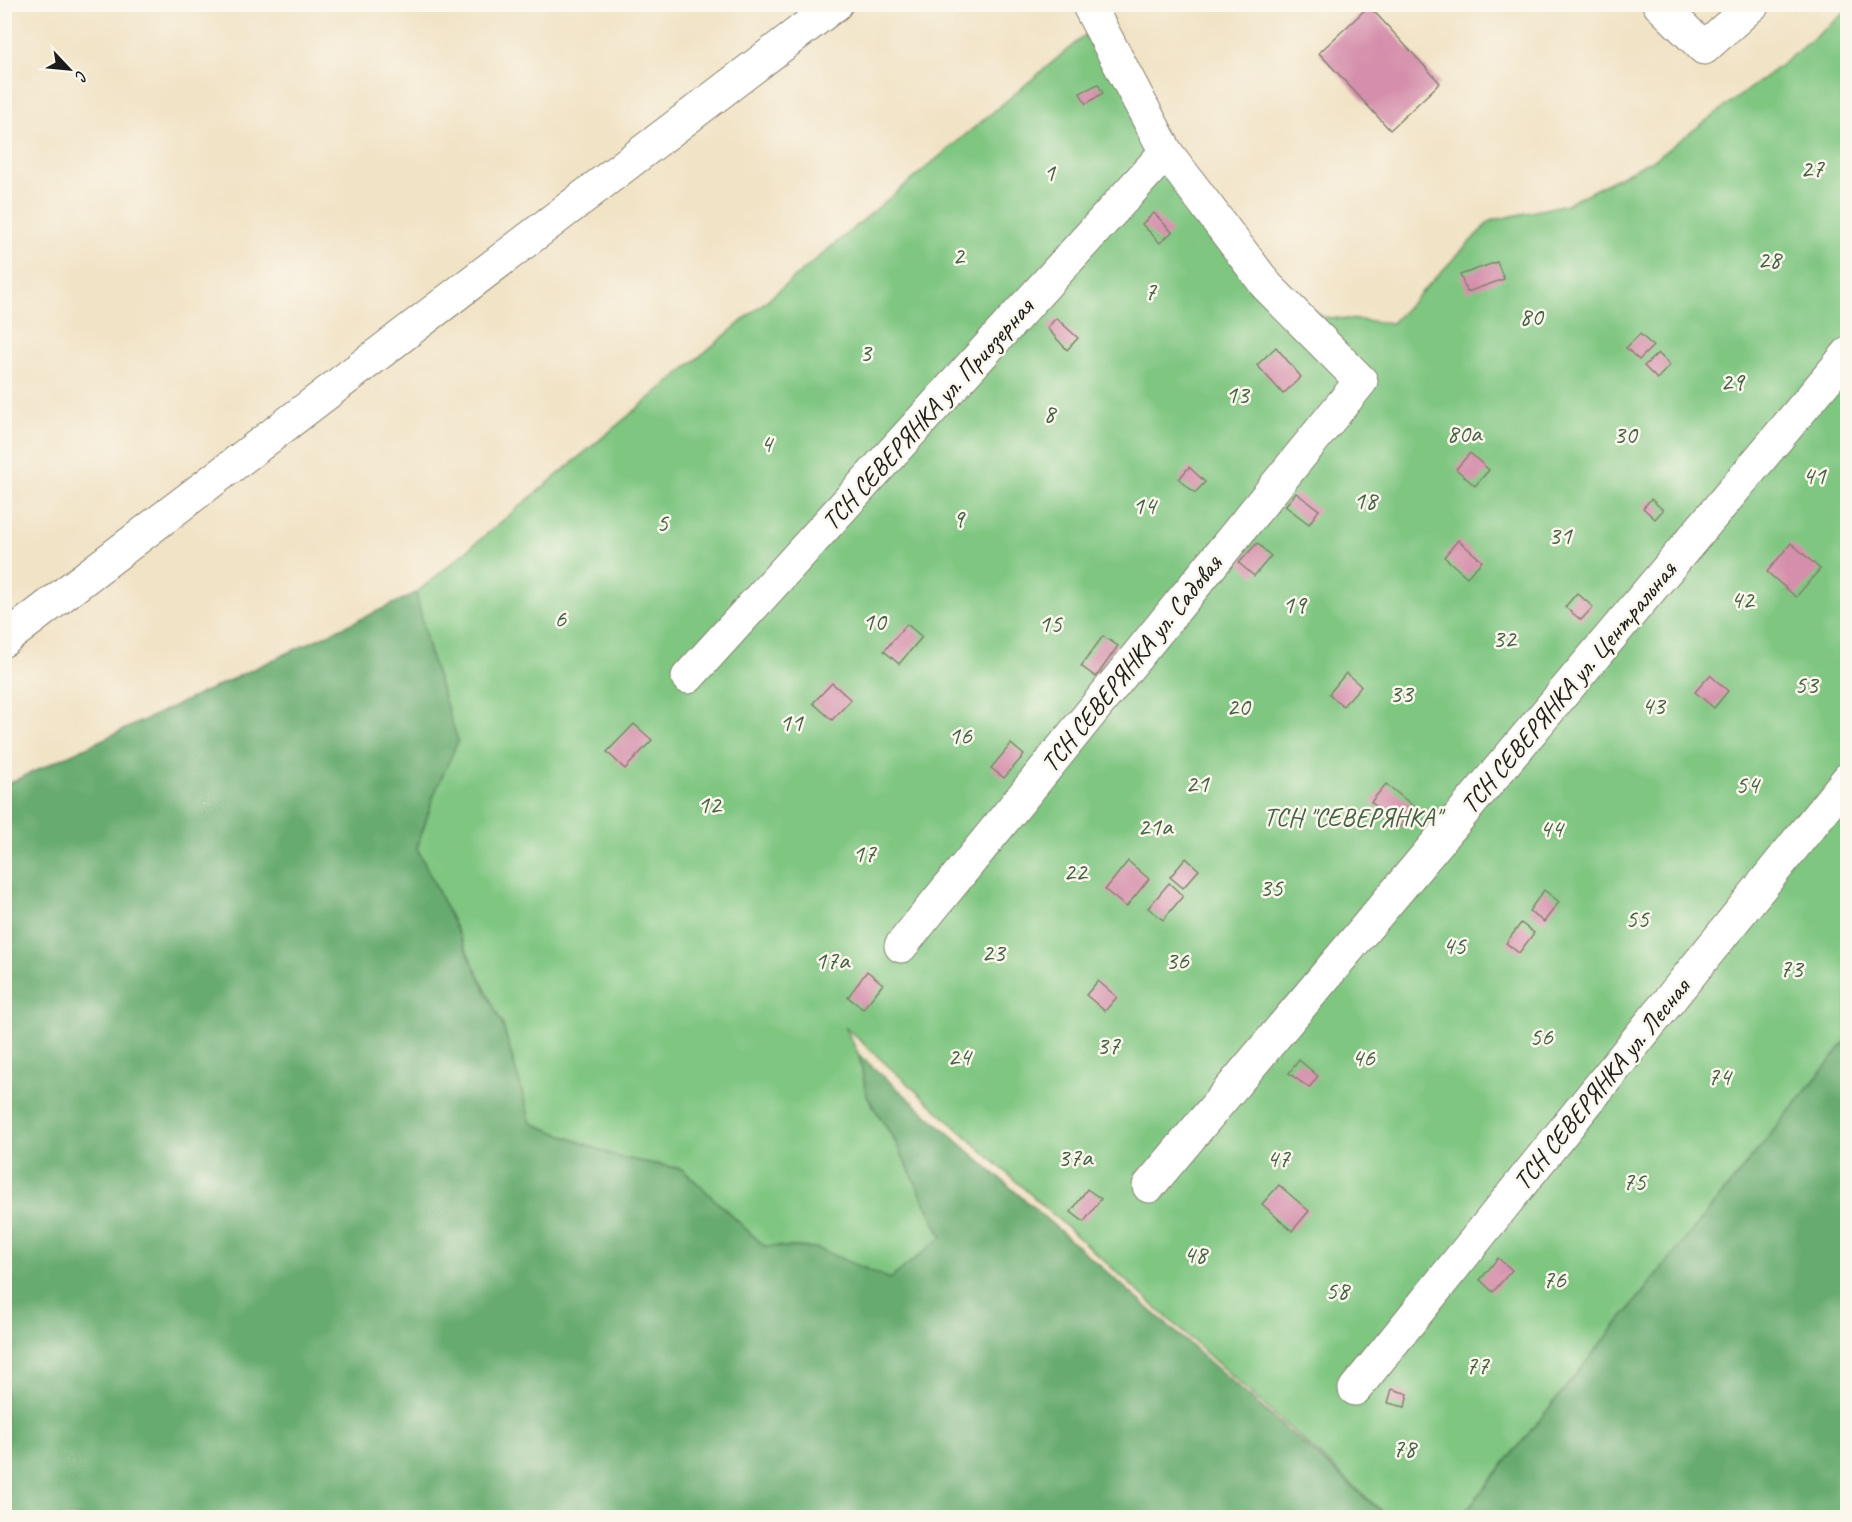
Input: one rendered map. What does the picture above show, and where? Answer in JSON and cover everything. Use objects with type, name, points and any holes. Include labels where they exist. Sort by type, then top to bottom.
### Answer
[{"type":"lane","points":[[6,637],[836,4]]},
{"type":"lane","points":[[1088,4],[1166,152]]},
{"type":"lane","points":[[1659,4],[1704,48],[1753,4]]},
{"type":"lane","name":"ТСН СЕВЕРЯНКА ул. Садовая","points":[[901,946],[1361,381],[1267,286],[1166,152]]},
{"type":"lane","name":"ТСН СЕВЕРЯНКА ул. Приозерная","points":[[688,677],[1166,152]]},
{"type":"lane","name":"ТСН СЕВЕРЯНКА ул. Центральная","points":[[1149,1186],[1848,354]]},
{"type":"lane","name":"ТСН СЕВЕРЯНКА ул. Лесная","points":[[1354,1389],[1848,779]]},
{"type":"green space","name":"ТСН \"СЕВЕРЯНКА\"","points":[[1847,11],[1847,1040],[1461,1517],[1388,1517],[845,1027],[859,1055],[867,1096],[895,1141],[942,1237],[890,1279],[816,1248],[764,1246],[682,1169],[618,1157],[531,1123],[503,1026],[417,848],[434,795],[429,651],[416,593],[1102,21],[1170,145],[1282,287],[1323,317],[1392,323],[1490,221],[1567,204],[1656,158],[1777,68]]},
{"type":"green space","points":[[416,593],[429,651],[458,741],[434,795],[417,848],[503,1026],[531,1123],[618,1157],[682,1169],[764,1246],[816,1248],[890,1279],[942,1237],[895,1141],[867,1096],[859,1055],[1387,1517],[5,1517],[5,785]]},
{"type":"green space","points":[[1847,1040],[1847,1517],[1461,1517]]},
{"type":"building","points":[[1369,6],[1440,83],[1390,130],[1319,53]]},
{"type":"building","points":[[1098,84],[1103,93],[1086,104],[1080,93]]},
{"type":"building","points":[[1154,213],[1172,232],[1160,243],[1142,224]]},
{"type":"building","points":[[1497,262],[1504,279],[1467,292],[1460,275]]},
{"type":"building","points":[[1056,318],[1078,338],[1067,350],[1047,328]]},
{"type":"building","points":[[1640,334],[1653,346],[1639,360],[1626,348]]},
{"type":"building","points":[[1276,347],[1301,377],[1283,394],[1257,365]]},
{"type":"building","points":[[1658,353],[1670,365],[1657,379],[1644,366]]},
{"type":"building","points":[[1470,453],[1489,470],[1475,486],[1456,469]]},
{"type":"building","points":[[1189,467],[1205,482],[1195,493],[1179,479]]},
{"type":"building","points":[[1296,493],[1319,510],[1309,524],[1285,506]]},
{"type":"building","points":[[1651,499],[1663,510],[1655,519],[1643,508]]},
{"type":"building","points":[[1458,540],[1482,561],[1467,577],[1444,557]]},
{"type":"building","points":[[1257,543],[1271,556],[1254,576],[1239,563]]},
{"type":"building","points":[[1791,543],[1820,569],[1796,597],[1767,572]]},
{"type":"building","points":[[1577,593],[1593,607],[1581,620],[1565,607]]},
{"type":"building","points":[[907,624],[922,637],[899,664],[884,651]]},
{"type":"building","points":[[1103,636],[1118,646],[1096,677],[1081,666]]},
{"type":"building","points":[[1346,673],[1361,686],[1343,706],[1329,694]]},
{"type":"building","points":[[1710,675],[1728,691],[1714,708],[1695,692]]},
{"type":"building","points":[[832,683],[851,700],[832,720],[813,703]]},
{"type":"building","points":[[634,724],[652,740],[625,769],[607,752]]},
{"type":"building","points":[[1011,744],[1024,755],[1004,778],[991,768]]},
{"type":"building","points":[[1386,784],[1416,808],[1401,827],[1371,802]]},
{"type":"building","points":[[1186,858],[1199,870],[1183,888],[1170,877]]},
{"type":"building","points":[[1128,861],[1149,879],[1126,907],[1105,890]]},
{"type":"building","points":[[1169,883],[1183,896],[1163,920],[1148,908]]},
{"type":"building","points":[[1544,890],[1559,902],[1544,922],[1529,911]]},
{"type":"building","points":[[1521,923],[1534,933],[1519,953],[1506,943]]},
{"type":"building","points":[[867,971],[883,984],[863,1009],[848,997]]},
{"type":"building","points":[[1098,981],[1117,997],[1105,1011],[1086,995]]},
{"type":"building","points":[[1299,1060],[1318,1076],[1309,1088],[1289,1073]]},
{"type":"building","points":[[1279,1185],[1309,1211],[1292,1231],[1262,1204]]},
{"type":"building","points":[[1087,1189],[1101,1199],[1084,1222],[1071,1212]]},
{"type":"building","points":[[1498,1258],[1512,1270],[1493,1292],[1480,1280]]},
{"type":"building","points":[[1392,1389],[1408,1394],[1405,1407],[1388,1403]]},
{"type":"park label","name":"27","points":[[1812,168]]},
{"type":"park label","name":"1","points":[[1049,172]]},
{"type":"park label","name":"2","points":[[958,255]]},
{"type":"park label","name":"28","points":[[1769,259]]},
{"type":"park label","name":"7","points":[[1150,291]]},
{"type":"park label","name":"80","points":[[1531,316]]},
{"type":"park label","name":"3","points":[[865,352]]},
{"type":"park label","name":"29","points":[[1732,381]]},
{"type":"park label","name":"13","points":[[1237,394]]},
{"type":"park label","name":"8","points":[[1049,413]]},
{"type":"park label","name":"80а","points":[[1464,433]]},
{"type":"park label","name":"30","points":[[1625,434]]},
{"type":"park label","name":"4","points":[[766,443]]},
{"type":"park label","name":"41","points":[[1814,475]]},
{"type":"park label","name":"18","points":[[1365,500]]},
{"type":"park label","name":"14","points":[[1144,505]]},
{"type":"park label","name":"9","points":[[958,518]]},
{"type":"park label","name":"5","points":[[662,522]]},
{"type":"park label","name":"31","points":[[1560,535]]},
{"type":"park label","name":"42","points":[[1742,599]]},
{"type":"park label","name":"19","points":[[1294,604]]},
{"type":"park label","name":"6","points":[[560,618]]},
{"type":"park label","name":"10","points":[[874,621]]},
{"type":"park label","name":"15","points":[[1050,623]]},
{"type":"park label","name":"32","points":[[1504,638]]},
{"type":"park label","name":"53","points":[[1806,684]]},
{"type":"park label","name":"33","points":[[1401,693]]},
{"type":"park label","name":"43","points":[[1653,705]]},
{"type":"park label","name":"20","points":[[1238,706]]},
{"type":"park label","name":"11","points":[[791,722]]},
{"type":"park label","name":"16","points":[[960,735]]},
{"type":"park label","name":"21","points":[[1197,783]]},
{"type":"park label","name":"54","points":[[1747,784]]},
{"type":"park label","name":"12","points":[[709,804]]},
{"type":"park label","name":"21а","points":[[1155,826]]},
{"type":"park label","name":"44","points":[[1551,828]]},
{"type":"park label","name":"17","points":[[864,853]]},
{"type":"park label","name":"22","points":[[1075,871]]},
{"type":"park label","name":"35","points":[[1271,887]]},
{"type":"park label","name":"55","points":[[1637,918]]},
{"type":"park label","name":"45","points":[[1454,945]]},
{"type":"park label","name":"23","points":[[993,952]]},
{"type":"park label","name":"17а","points":[[832,960]]},
{"type":"park label","name":"36","points":[[1177,960]]},
{"type":"park label","name":"73","points":[[1791,968]]},
{"type":"park label","name":"56","points":[[1541,1036]]},
{"type":"park label","name":"37","points":[[1108,1045]]},
{"type":"park label","name":"24","points":[[959,1056]]},
{"type":"park label","name":"46","points":[[1363,1057]]},
{"type":"park label","name":"74","points":[[1719,1076]]},
{"type":"park label","name":"37а","points":[[1075,1157]]},
{"type":"park label","name":"47","points":[[1278,1158]]},
{"type":"park label","name":"75","points":[[1634,1181]]},
{"type":"park label","name":"48","points":[[1195,1254]]},
{"type":"park label","name":"76","points":[[1554,1279]]},
{"type":"park label","name":"58","points":[[1337,1290]]},
{"type":"park label","name":"77","points":[[1477,1365]]},
{"type":"park label","name":"78","points":[[1404,1448]]}]
